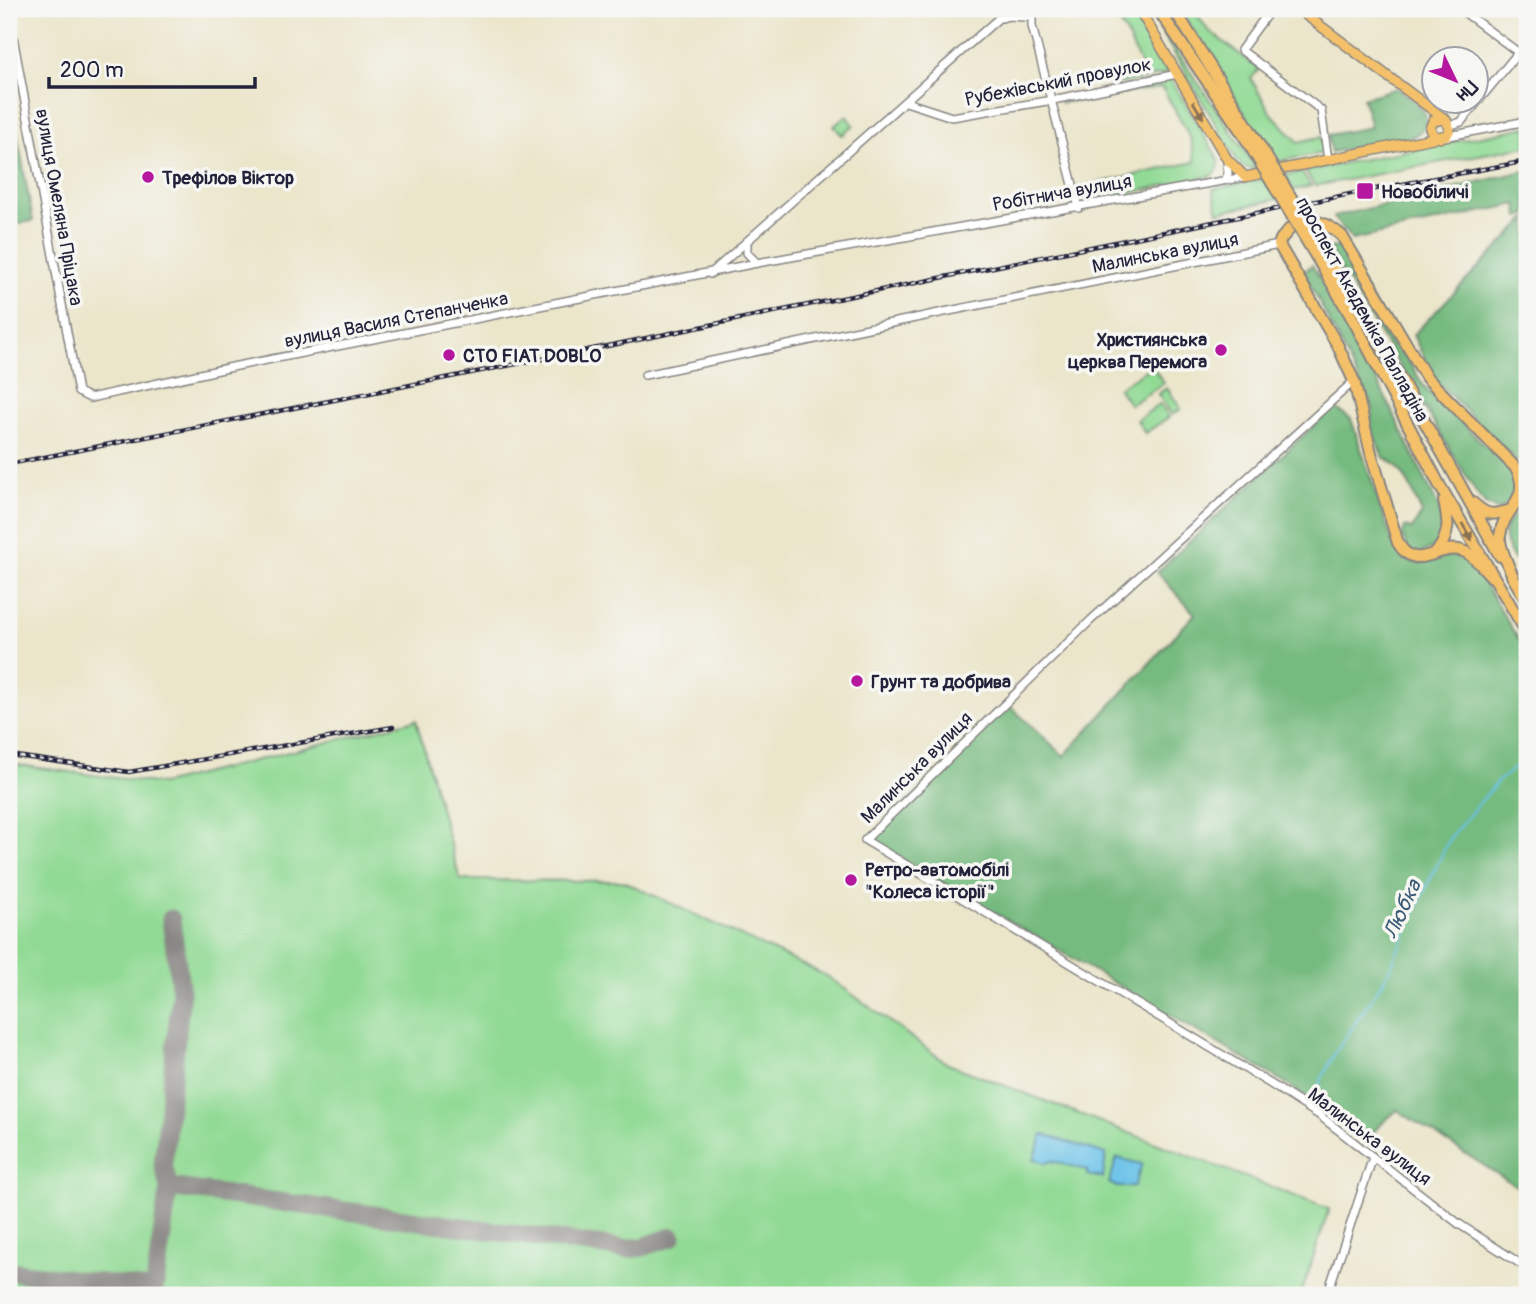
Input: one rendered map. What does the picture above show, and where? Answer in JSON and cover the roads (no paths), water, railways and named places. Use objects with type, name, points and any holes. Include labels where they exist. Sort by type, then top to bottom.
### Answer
[{"type":"highway","name":"проспект Академіка Палладіна","points":[[1158,9],[1246,132]]},
{"type":"highway","name":"проспект Академіка Палладіна","points":[[1174,9],[1333,276],[1394,367],[1527,601]]},
{"type":"highway","points":[[1493,576],[1462,551],[1416,558],[1403,551],[1398,543],[1371,453],[1354,380],[1338,346],[1279,245],[1295,223],[1318,220],[1331,226],[1342,236],[1426,377],[1516,467],[1522,484],[1520,494],[1504,522],[1500,542],[1514,579]]},
{"type":"highway","name":"проспект Академіка Палладіна","points":[[1333,276],[1440,486],[1527,633]]},
{"type":"highway","points":[[1436,553],[1447,536],[1448,529],[1448,517],[1440,486]]},
{"type":"highway","points":[[1466,496],[1485,513],[1494,515],[1511,510]]},
{"type":"main road","points":[[1139,9],[1227,159],[1245,177]]},
{"type":"main road","points":[[1298,9],[1420,99]]},
{"type":"main road","points":[[1430,116],[1433,135],[1442,137],[1448,132],[1447,122],[1440,116]]},
{"type":"main road","points":[[1419,142],[1436,119],[1447,122]]},
{"type":"main road","name":"Робітнича вулиця","points":[[1245,177],[1442,137]]},
{"type":"street","points":[[1271,9],[1241,50],[1321,110],[1328,160]]},
{"type":"street","points":[[1460,9],[1519,53]]},
{"type":"street","points":[[710,274],[995,21],[1015,13],[1025,17],[1032,10]]},
{"type":"street","points":[[1032,10],[1032,26],[1079,208]]},
{"type":"street","points":[[995,21],[1015,13]]},
{"type":"street","points":[[1015,13],[1032,26]]},
{"type":"street","name":"вулиця Омеляна Пріцака","points":[[9,15],[78,392],[90,398]]},
{"type":"street","points":[[1447,122],[1461,122],[1527,42]]},
{"type":"street","name":"Рубежівський провулок","points":[[905,102],[951,117],[1053,100],[1177,74]]},
{"type":"street","points":[[1442,137],[1527,121]]},
{"type":"street","points":[[1447,122],[1467,133]]},
{"type":"street","points":[[1225,180],[1228,174],[1227,159]]},
{"type":"street","name":"Робітнича вулиця","points":[[710,274],[1245,177]]},
{"type":"street","points":[[747,240],[747,253],[757,264]]},
{"type":"street","name":"Малинська вулиця","points":[[645,375],[1279,245]]},
{"type":"street","name":"вулиця Василя Степанченка","points":[[90,398],[263,361],[710,274]]},
{"type":"street","name":"Малинська вулиця","points":[[1354,380],[1091,620],[865,840],[1319,1115],[1459,1224],[1527,1268]]},
{"type":"street","points":[[1328,1295],[1373,1157]]},
{"type":"water","points":[[1043,1134],[1106,1154],[1103,1178],[1087,1175],[1087,1170],[1034,1159]]},
{"type":"water","points":[[1117,1158],[1142,1164],[1134,1187],[1117,1187],[1109,1183]]},
{"type":"waterway","name":"Любка","points":[[1318,1086],[1335,1053],[1386,977],[1450,838],[1497,782],[1527,758]]},
{"type":"railway","points":[[9,464],[588,350],[1365,191],[1527,161]]},
{"type":"railway","points":[[9,755],[129,772],[393,727]]},
{"type":"place","name":"Трефілов Віктор","points":[[148,177]]},
{"type":"place","name":"Новобіличі","points":[[1365,191]]},
{"type":"place","name":"Християнська церква Перемога","points":[[1221,350]]},
{"type":"place","name":"СТО FIAT DOBLO","points":[[449,355]]},
{"type":"place","name":"Грунт та добрива","points":[[857,681]]},
{"type":"place","name":"Ретро-автомобілі \"Колеса історії\"","points":[[851,880]]}]
